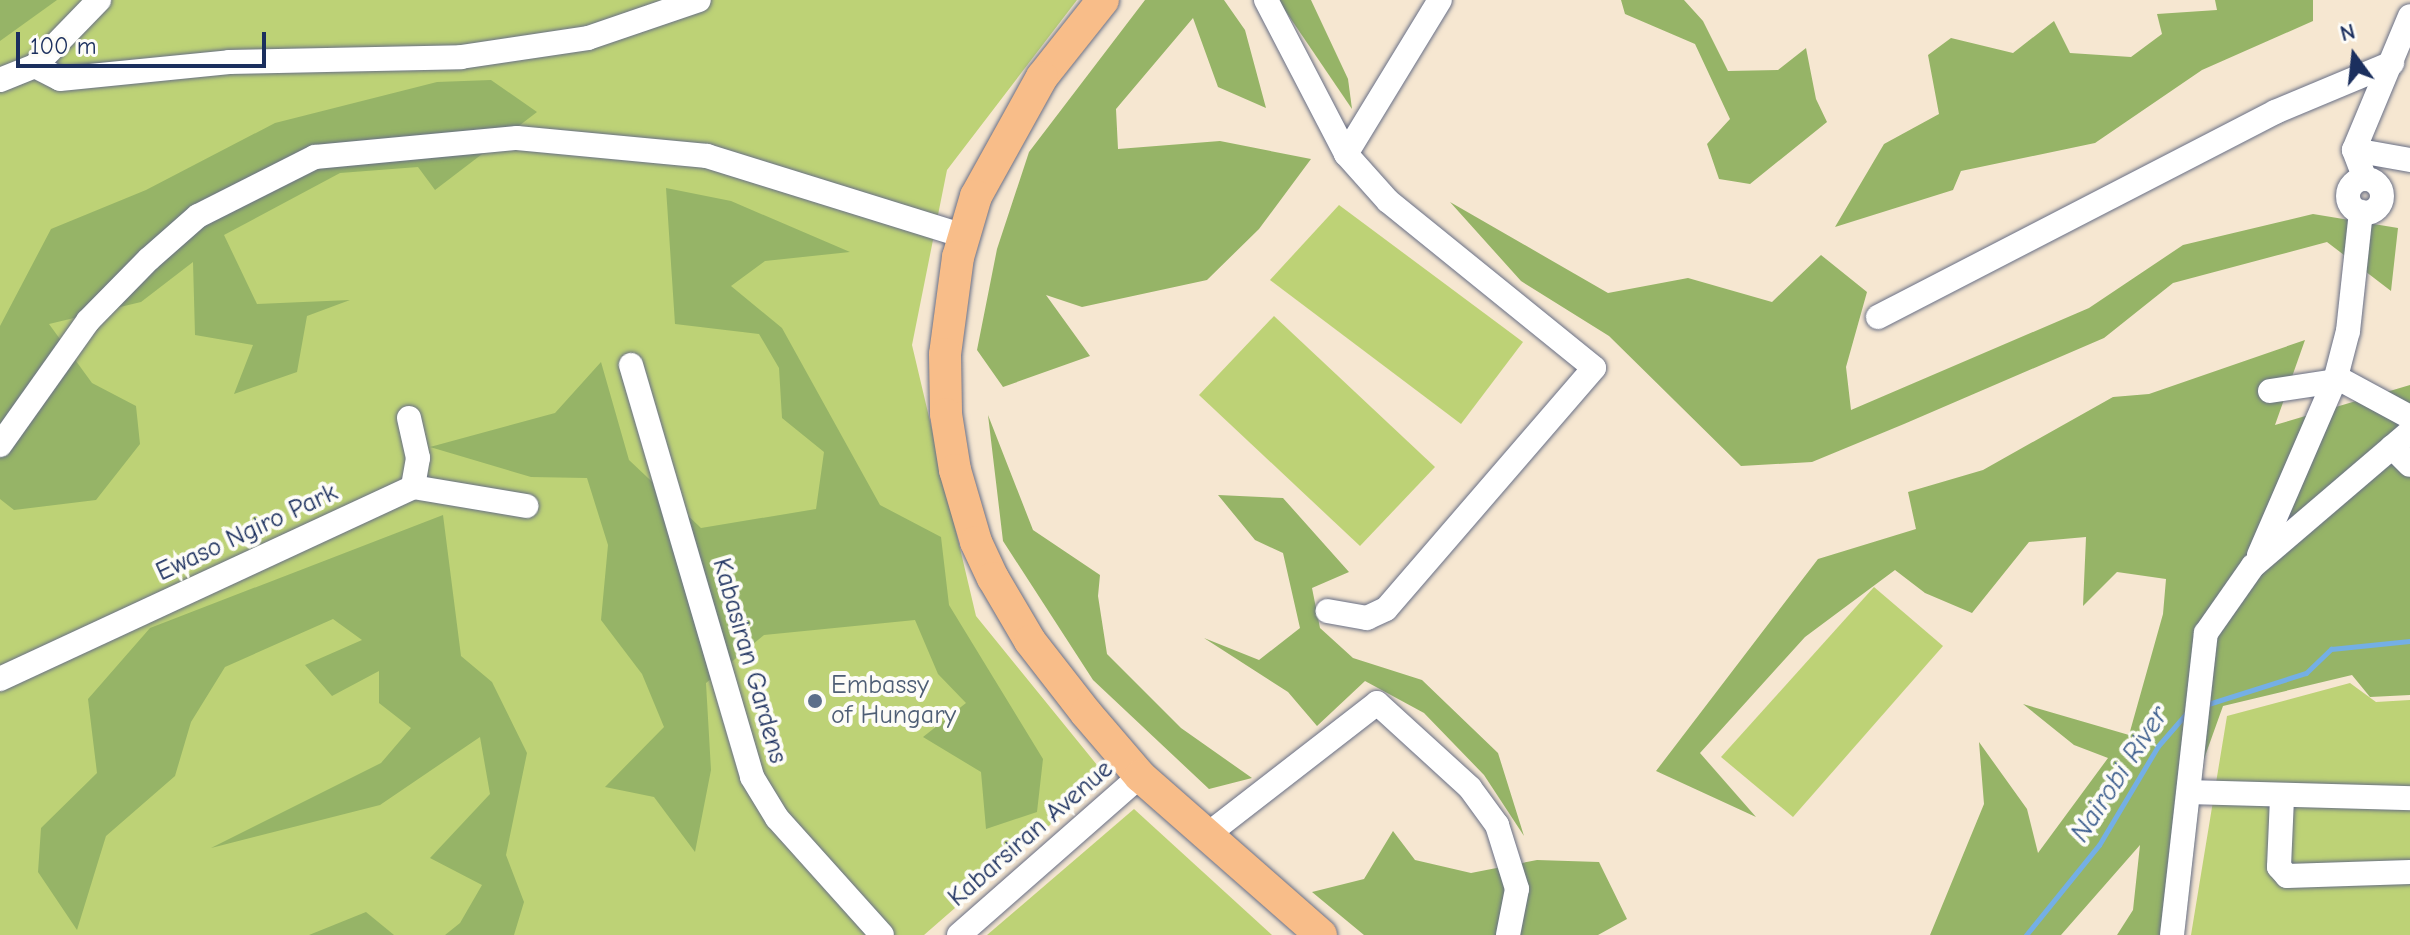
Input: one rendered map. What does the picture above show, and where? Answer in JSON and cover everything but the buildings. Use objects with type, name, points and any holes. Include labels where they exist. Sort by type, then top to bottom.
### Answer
[{"type":"main road","points":[[1103,0],[1042,77],[976,196],[964,236],[945,354],[946,414],[976,542],[1030,641],[1140,776],[1321,935]]},
{"type":"street","points":[[1,79],[40,61],[99,0]]},
{"type":"street","points":[[1,79],[25,87],[68,77],[229,62],[514,51],[588,38],[699,0]]},
{"type":"street","points":[[1266,0],[1346,154],[1388,201],[1594,368],[1386,609],[1367,618],[1328,611]]},
{"type":"street","points":[[1346,154],[1440,0]]},
{"type":"street","points":[[2172,935],[2206,633],[2253,566],[2336,379],[2348,331],[2361,212],[2375,209],[2382,198],[2377,184],[2365,179],[2354,150],[2410,16]]},
{"type":"street","points":[[40,61],[68,77]]},
{"type":"street","points":[[1878,317],[2275,112],[2392,63]]},
{"type":"street","points":[[0,445],[88,321],[149,259],[198,216],[315,157],[517,138],[707,156],[964,236]]},
{"type":"street","points":[[2354,150],[2410,160]]},
{"type":"street","name":"Kabasiran Gardens","points":[[631,365],[758,789],[777,818],[882,935]]},
{"type":"street","points":[[2270,391],[2336,379],[2410,417]]},
{"type":"street","points":[[409,418],[418,458],[413,487],[526,506]]},
{"type":"street","points":[[2253,566],[2401,439],[2410,465]]},
{"type":"street","name":"Ewaso Ngiro Park","points":[[0,679],[413,487]]},
{"type":"street","points":[[1207,835],[1377,703],[1470,788],[1497,825],[1517,889],[1508,935]]},
{"type":"street","name":"Kabarsiran Avenue","points":[[959,935],[1140,776]]},
{"type":"street","points":[[2190,792],[2282,798],[2410,798]]},
{"type":"street","points":[[2282,798],[2279,867],[2287,876],[2410,872]]},
{"type":"green space","points":[[0,0],[1077,0],[947,170],[912,345],[976,616],[1106,776],[924,935],[0,935]]},
{"type":"green space","points":[[0,0],[57,0],[0,41]]},
{"type":"green space","points":[[1145,0],[1224,0],[1245,30],[1266,108],[1218,87],[1193,18],[1116,109],[1118,149],[1220,141],[1311,159],[1259,229],[1207,280],[1082,307],[1046,295],[1090,356],[1003,387],[977,350],[997,249],[1029,152]]},
{"type":"green space","points":[[1278,0],[1311,0],[1348,79],[1352,109]]},
{"type":"green space","points":[[1621,0],[1684,0],[1703,21],[1728,71],[1778,70],[1806,48],[1816,99],[1827,122],[1750,184],[1719,179],[1707,144],[1730,119],[1695,44],[1625,14]]},
{"type":"green space","points":[[2215,0],[2313,0],[2313,21],[2202,70],[2095,143],[1961,171],[1953,190],[1835,227],[1884,144],[1939,114],[1928,55],[1951,38],[2013,53],[2054,21],[2070,53],[2131,57],[2162,34],[2157,14],[2217,10]]},
{"type":"green space","points":[[491,80],[537,112],[435,190],[418,167],[340,173],[224,235],[257,304],[350,300],[307,316],[297,372],[234,394],[253,345],[195,335],[193,262],[141,302],[49,324],[92,383],[136,406],[140,444],[96,500],[14,510],[0,499],[0,326],[51,229],[146,190],[275,123],[437,82]]},
{"type":"green space","points":[[666,188],[731,201],[850,252],[765,261],[731,286],[782,328],[880,505],[941,537],[949,605],[1043,759],[1037,812],[986,829],[981,772],[923,737],[966,703],[938,674],[915,620],[764,635],[706,683],[711,770],[695,852],[654,797],[605,787],[664,727],[642,674],[601,620],[608,545],[587,478],[531,477],[430,447],[555,413],[601,362],[629,460],[701,528],[816,509],[824,452],[782,418],[779,368],[759,334],[675,324]]},
{"type":"green space","points":[[1450,202],[1608,293],[1688,278],[1772,302],[1821,255],[1867,292],[1846,367],[1851,410],[2089,308],[2183,245],[2313,214],[2398,228],[2391,291],[2327,242],[2173,283],[2104,338],[1904,424],[1812,462],[1741,466],[1609,336],[1521,281]]},
{"type":"green space","points":[[1339,205],[1523,342],[1461,424],[1270,280]]},
{"type":"green space","points":[[1274,316],[1435,467],[1360,546],[1199,395]]},
{"type":"green space","points":[[2305,340],[2275,425],[2410,385],[2410,695],[2370,697],[2352,675],[2223,706],[2204,759],[2184,935],[2117,935],[2133,910],[2140,845],[2061,935],[1930,935],[1984,804],[1979,742],[2027,809],[2038,853],[2108,758],[2074,745],[2023,704],[2129,735],[2163,614],[2166,579],[2117,572],[2083,606],[2086,537],[2029,542],[1972,613],[1925,593],[1895,570],[1805,637],[1700,753],[1756,817],[1656,771],[1818,559],[1916,529],[1908,492],[1983,470],[2113,397],[2149,394]]},
{"type":"green space","points":[[988,415],[1033,530],[1100,575],[1098,596],[1107,654],[1181,728],[1252,778],[1209,789],[1093,680],[1003,541]]},
{"type":"green space","points":[[1218,495],[1283,498],[1349,572],[1312,588],[1320,628],[1353,658],[1422,680],[1498,753],[1524,836],[1484,775],[1424,713],[1365,681],[1317,726],[1288,692],[1204,638],[1259,660],[1300,628],[1283,553],[1255,540]]},
{"type":"green space","points":[[443,515],[461,656],[492,682],[527,753],[506,855],[524,902],[514,935],[445,935],[460,923],[482,885],[430,858],[490,794],[480,737],[380,805],[211,848],[381,763],[411,728],[379,703],[379,671],[332,696],[305,665],[362,640],[333,619],[225,667],[191,722],[175,776],[106,836],[77,930],[38,872],[41,828],[97,773],[88,699],[150,628]]},
{"type":"green space","points":[[1874,587],[1943,646],[1793,817],[1721,757]]},
{"type":"green space","points":[[2350,683],[2376,702],[2410,700],[2410,935],[2191,935],[2227,716]]},
{"type":"green space","points":[[1134,809],[1272,935],[987,935]]},
{"type":"green space","points":[[1393,831],[1415,860],[1471,873],[1537,860],[1599,862],[1627,919],[1598,935],[1364,935],[1312,892],[1364,879]]},
{"type":"green space","points":[[366,912],[394,935],[309,935]]},
{"type":"waterway","name":"Nairobi River","points":[[2205,705],[2306,673],[2331,649],[2410,641]]},
{"type":"waterway","name":"Nairobi River","points":[[2026,935],[2099,845],[2158,746],[2191,708]]},
{"type":"place","name":"Embassy of Hungary","points":[[815,701]]}]
